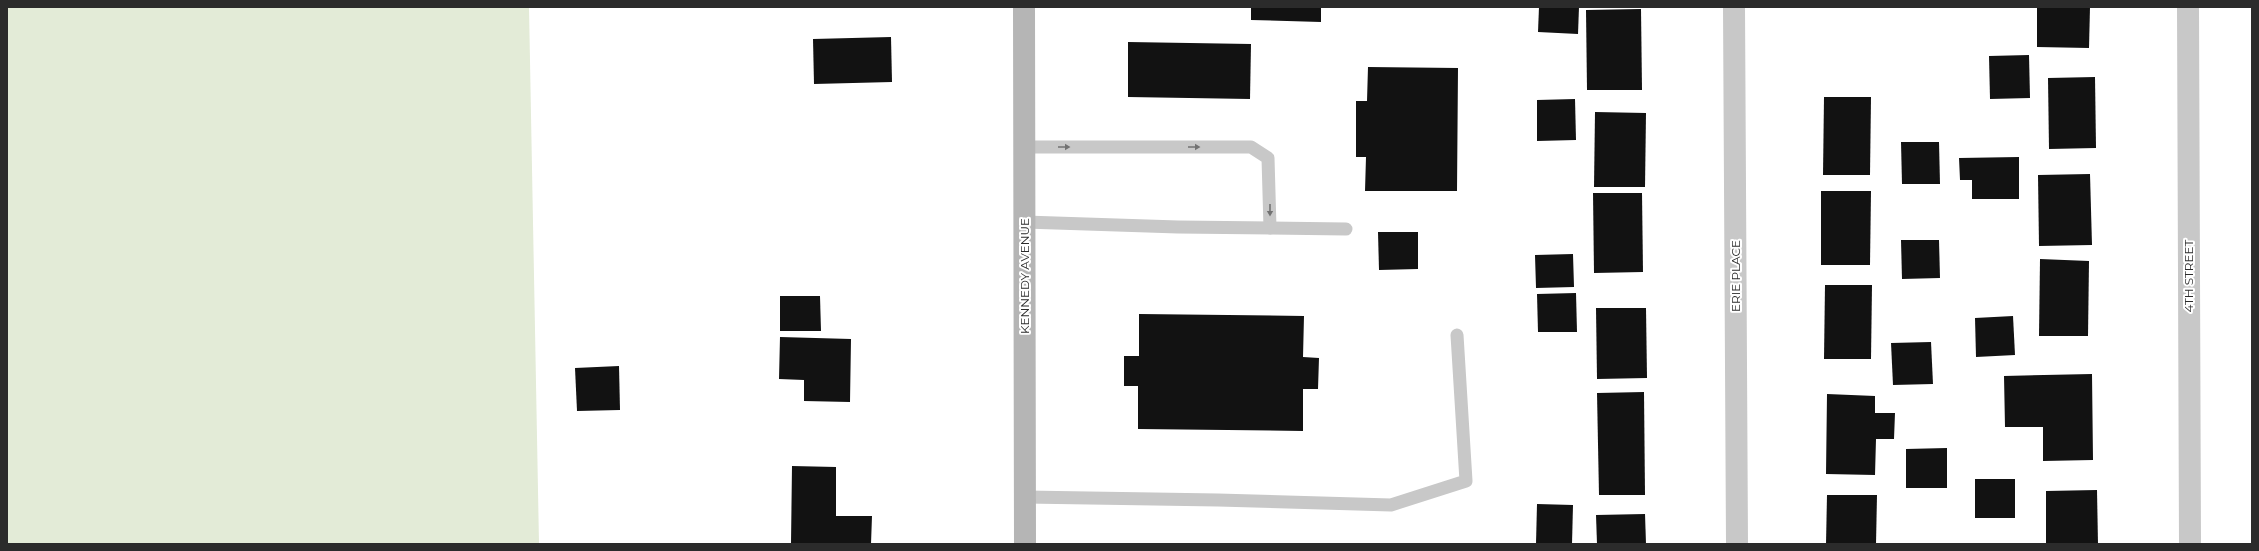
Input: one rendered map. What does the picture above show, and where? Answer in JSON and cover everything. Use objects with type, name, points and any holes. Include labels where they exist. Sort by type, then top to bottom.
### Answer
[{"type":"street","name":"KENNEDY AVENUE","points":[[1024,7],[1026,544]]},
{"type":"street","name":"ERIE PLACE","points":[[1734,7],[1737,544]]},
{"type":"street","name":"4TH STREET","points":[[2188,7],[2190,544]]},
{"type":"lane","points":[[1025,147],[1251,147],[1268,158],[1270,228]]},
{"type":"lane","points":[[1025,222],[1346,229]]},
{"type":"lane","points":[[1025,497],[1218,500],[1391,505],[1466,482],[1457,335]]},
{"type":"green space","points":[[7,7],[529,7],[539,544],[7,544]]},
{"type":"building","points":[[1251,7],[1321,7],[1321,22],[1251,20]]},
{"type":"building","points":[[1539,7],[1579,7],[1578,34],[1538,32]]},
{"type":"building","points":[[2037,7],[2090,7],[2089,48],[2037,47]]},
{"type":"building","points":[[1641,9],[1642,90],[1587,90],[1586,10]]},
{"type":"building","points":[[891,37],[892,82],[814,84],[813,39]]},
{"type":"building","points":[[1128,42],[1251,44],[1250,99],[1128,97]]},
{"type":"building","points":[[2029,55],[2030,98],[1990,99],[1989,56]]},
{"type":"building","points":[[1368,67],[1458,68],[1457,191],[1365,191],[1366,157],[1356,157],[1356,101],[1367,101]]},
{"type":"building","points":[[2095,77],[2096,148],[2049,149],[2048,78]]},
{"type":"building","points":[[1824,97],[1871,97],[1870,175],[1823,175]]},
{"type":"building","points":[[1575,99],[1576,140],[1537,141],[1537,100]]},
{"type":"building","points":[[1595,112],[1646,113],[1645,187],[1594,187]]},
{"type":"building","points":[[1901,142],[1939,142],[1940,184],[1902,184]]},
{"type":"building","points":[[2019,157],[2019,199],[1972,199],[1972,180],[1960,180],[1959,158]]},
{"type":"building","points":[[2090,174],[2092,245],[2039,246],[2038,175]]},
{"type":"building","points":[[1821,191],[1871,191],[1870,265],[1821,265]]},
{"type":"building","points":[[1593,193],[1642,193],[1643,272],[1594,273]]},
{"type":"building","points":[[1378,232],[1418,232],[1418,269],[1379,270]]},
{"type":"building","points":[[1901,240],[1939,240],[1940,278],[1902,279]]},
{"type":"building","points":[[1573,254],[1574,287],[1536,288],[1535,255]]},
{"type":"building","points":[[2040,259],[2089,261],[2088,336],[2039,336]]},
{"type":"building","points":[[1825,285],[1872,285],[1871,359],[1824,359]]},
{"type":"building","points":[[1576,293],[1577,332],[1538,332],[1537,294]]},
{"type":"building","points":[[780,296],[820,296],[821,331],[780,331]]},
{"type":"building","points":[[1596,308],[1646,308],[1647,378],[1597,379]]},
{"type":"building","points":[[1139,314],[1304,316],[1303,357],[1319,358],[1318,389],[1303,389],[1303,431],[1138,429],[1138,386],[1124,386],[1124,356],[1139,356]]},
{"type":"building","points":[[2013,316],[2015,355],[1976,357],[1975,318]]},
{"type":"building","points":[[780,337],[851,339],[850,402],[804,401],[804,380],[779,379]]},
{"type":"building","points":[[1931,342],[1933,384],[1893,385],[1891,343]]},
{"type":"building","points":[[619,366],[620,410],[577,411],[575,368]]},
{"type":"building","points":[[2092,374],[2093,460],[2043,461],[2043,427],[2005,427],[2004,376]]},
{"type":"building","points":[[1644,392],[1645,495],[1599,495],[1597,393]]},
{"type":"building","points":[[1827,394],[1875,396],[1875,413],[1895,413],[1894,439],[1876,439],[1875,475],[1826,474]]},
{"type":"building","points":[[1947,448],[1947,488],[1906,488],[1906,449]]},
{"type":"building","points":[[792,466],[836,467],[836,516],[872,516],[871,544],[791,544]]},
{"type":"building","points":[[1975,479],[2015,479],[2015,518],[1975,518]]},
{"type":"building","points":[[2097,490],[2098,544],[2046,544],[2046,491]]},
{"type":"building","points":[[1827,495],[1877,495],[1876,544],[1826,544]]},
{"type":"building","points":[[1537,504],[1573,505],[1572,544],[1536,544]]},
{"type":"building","points":[[1645,514],[1646,544],[1597,544],[1596,515]]}]
